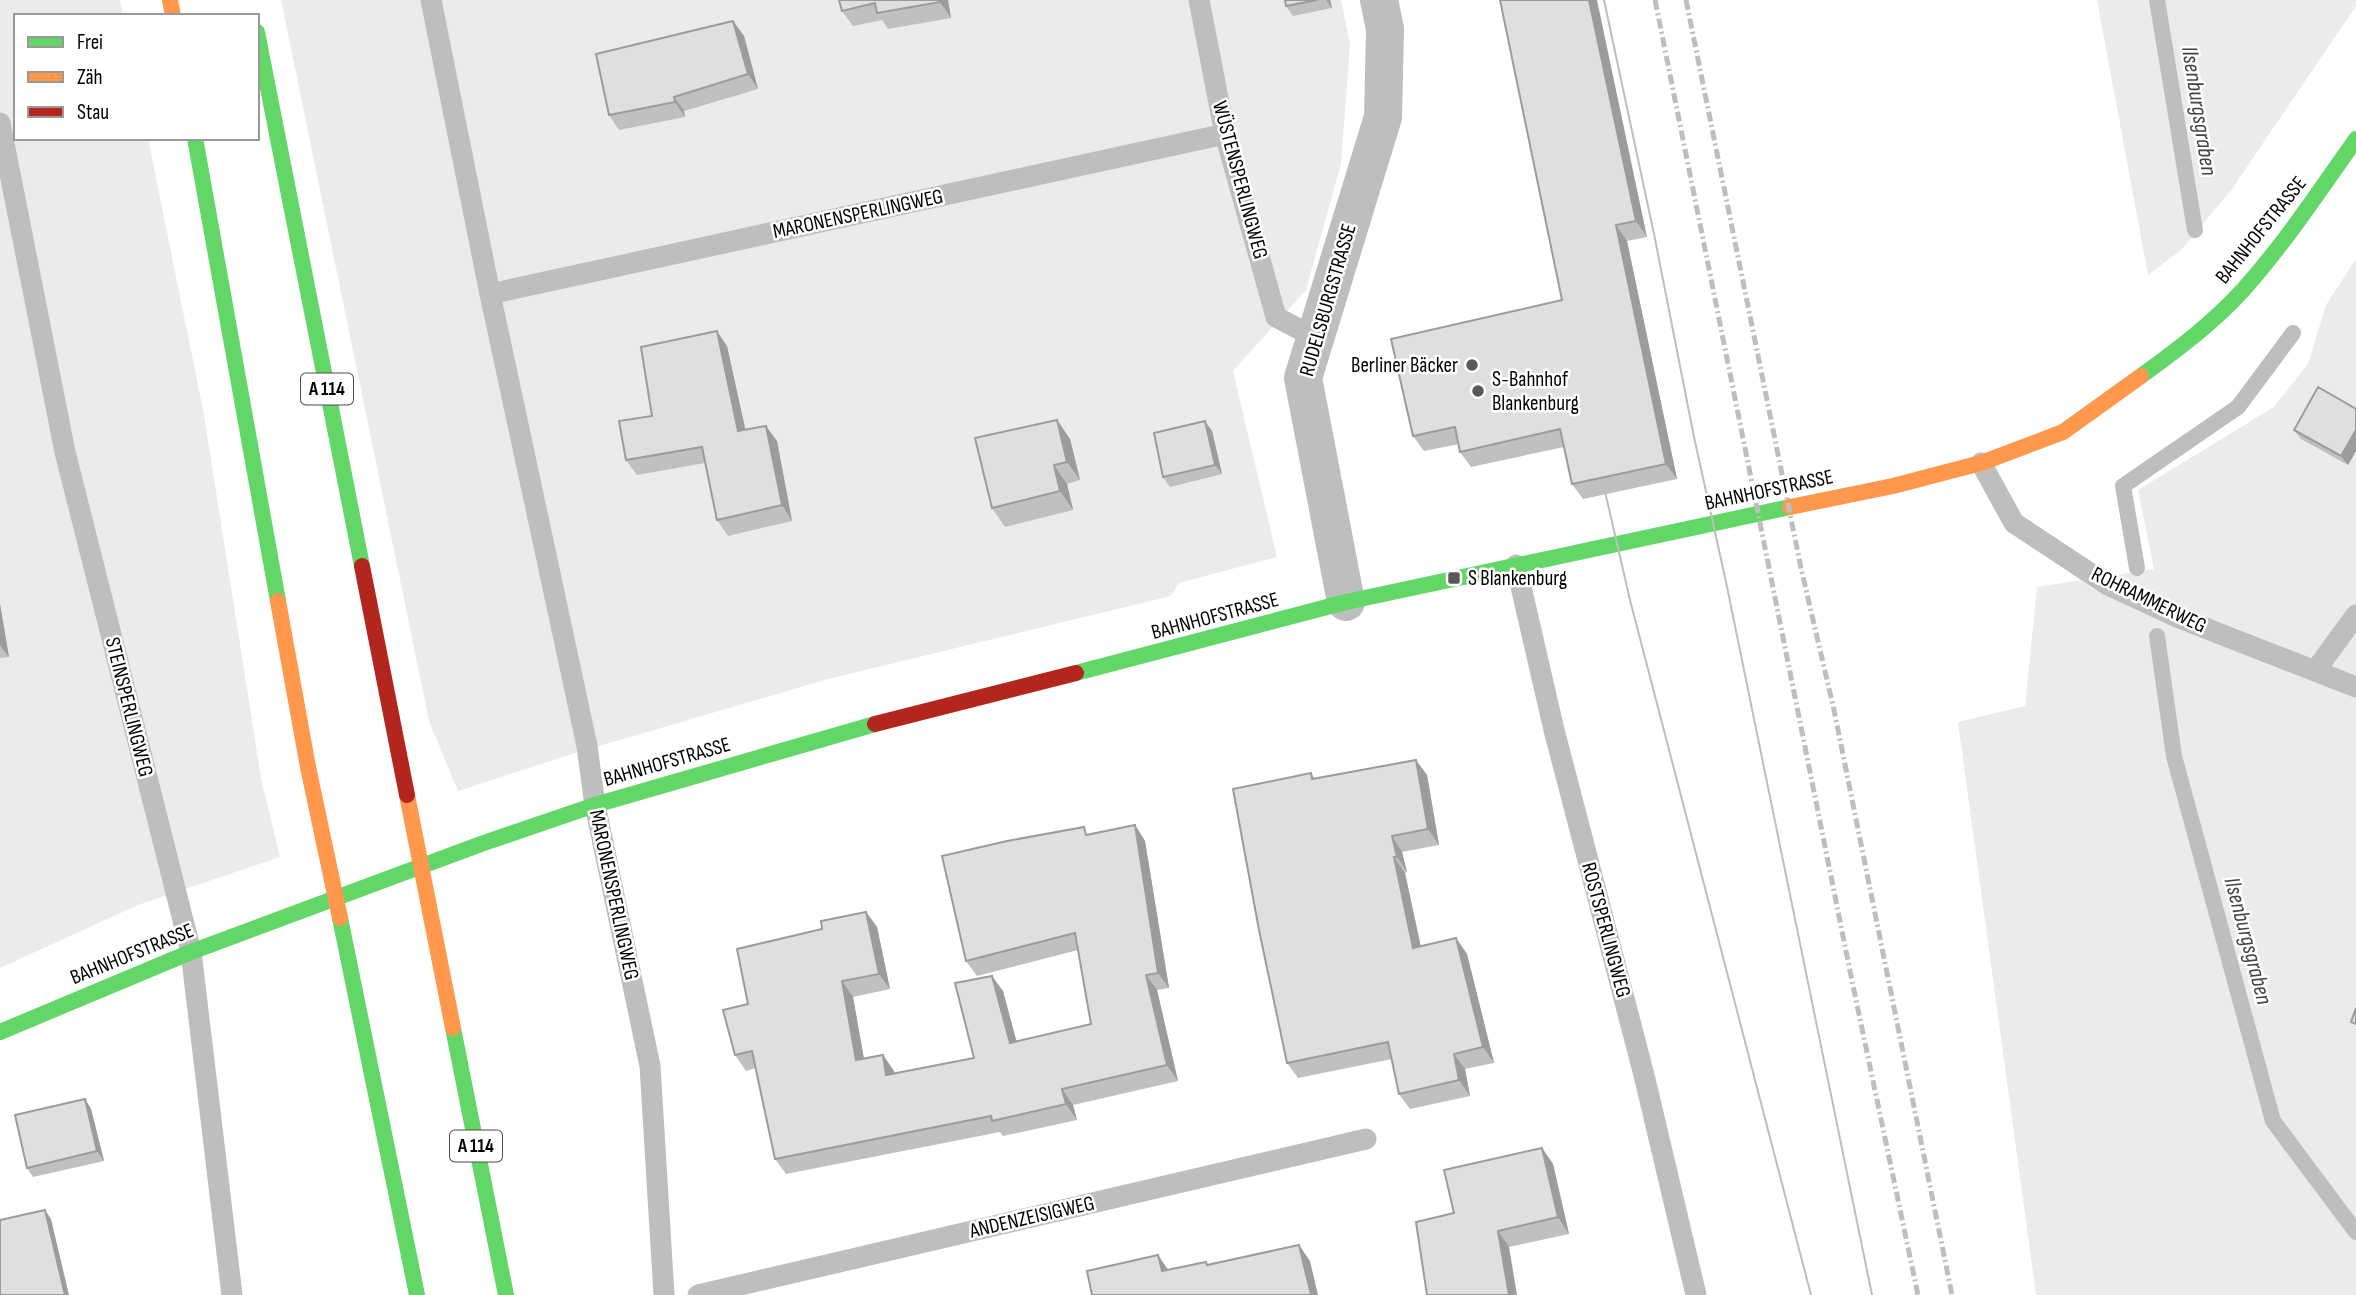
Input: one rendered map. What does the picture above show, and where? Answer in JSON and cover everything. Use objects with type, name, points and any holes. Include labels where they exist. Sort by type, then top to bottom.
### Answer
[{"type":"main road","name":"A 114","points":[[259,42],[506,1295]]},
{"type":"main road","name":"BAHNHOFSTRASSE","points":[[0,1032],[191,952],[594,805],[875,724],[1346,602],[1893,486],[1981,463],[2063,432],[2193,338],[2243,290],[2297,222],[2356,139]]},
{"type":"main road","points":[[195,140],[308,767],[417,1295]]},
{"type":"street","name":"RUDELSBURGSTRASSE","points":[[1346,602],[1303,378],[1383,117],[1385,29],[1379,0]]},
{"type":"lane","name":"MARONENSPERLINGWEG","points":[[431,0],[490,294],[587,746],[594,805],[650,1066],[664,1295]]},
{"type":"lane","name":"WÜSTENSPERLINGWEG","points":[[1199,0],[1225,134],[1276,317],[1314,337]]},
{"type":"lane","name":"STEINSPERLINGWEG","points":[[0,123],[65,452],[191,952],[232,1295]]},
{"type":"lane","name":"MARONENSPERLINGWEG","points":[[490,294],[1225,134]]},
{"type":"lane","name":"ROHRAMMERWEG","points":[[1981,463],[2014,523],[2108,585],[2177,617],[2356,687]]},
{"type":"lane","name":"ROSTSPERLINGWEG","points":[[1516,565],[1558,743],[1644,1075],[1696,1295]]},
{"type":"lane","points":[[2315,671],[2356,615]]},
{"type":"lane","name":"ANDENZEISIGWEG","points":[[698,1295],[1366,1139]]},
{"type":"shaded area","points":[[0,0],[120,0],[123,14],[14,14],[14,140],[148,140],[204,415],[261,778],[280,857],[138,905],[0,968]]},
{"type":"shaded area","points":[[281,0],[1341,0],[1350,44],[1341,164],[1306,290],[1233,371],[1277,557],[1179,583],[1171,596],[828,679],[572,754],[458,791],[429,721]]},
{"type":"shaded area","points":[[2097,0],[2356,0],[2356,6],[2232,189],[2181,250],[2148,275]]},
{"type":"shaded area","points":[[2356,259],[2356,1295],[2036,1295],[1958,722],[2025,706],[2037,587],[2154,569],[2138,490],[2274,407],[2308,364],[2326,305]]},
{"type":"building","points":[[839,0],[940,2],[877,13],[875,3],[842,11]]},
{"type":"building","points":[[1285,0],[1317,0],[1286,6]]},
{"type":"building","points":[[1500,0],[1589,0],[1636,221],[1616,225],[1666,464],[1572,484],[1560,429],[1460,452],[1455,427],[1413,436],[1391,339],[1562,300]]},
{"type":"building","points":[[733,21],[748,74],[674,97],[675,102],[609,115],[596,54]]},
{"type":"building","points":[[717,331],[738,431],[766,426],[782,505],[717,520],[702,447],[626,460],[619,421],[652,416],[641,347]]},
{"type":"building","points":[[2318,387],[2356,409],[2356,430],[2341,456],[2294,430]]},
{"type":"building","points":[[1057,420],[1067,462],[1054,465],[1060,491],[992,508],[975,438]]},
{"type":"building","points":[[1205,421],[1215,465],[1163,477],[1154,433]]},
{"type":"building","points":[[1416,760],[1428,829],[1392,836],[1413,948],[1456,938],[1483,1047],[1454,1054],[1459,1080],[1399,1094],[1388,1042],[1287,1063],[1233,789],[1311,773],[1312,779]]},
{"type":"building","points":[[1135,825],[1158,973],[1146,975],[1167,1065],[1062,1089],[1066,1104],[992,1121],[991,1116],[775,1159],[752,1051],[735,1055],[723,1010],[748,1004],[737,949],[822,929],[821,921],[866,912],[879,974],[842,981],[856,1060],[883,1055],[886,1075],[974,1058],[955,983],[992,976],[1010,1043],[1091,1024],[1075,933],[966,961],[942,856],[1084,827],[1086,835]]},
{"type":"building","points":[[2356,1008],[2356,1024],[2351,1022]]},
{"type":"building","points":[[85,1099],[97,1151],[27,1168],[15,1115]]},
{"type":"building","points":[[1542,1148],[1558,1217],[1498,1231],[1509,1295],[1427,1295],[1416,1222],[1454,1213],[1444,1170]]},
{"type":"building","points":[[45,1210],[65,1295],[0,1295],[0,1220]]},
{"type":"building","points":[[1299,1245],[1311,1295],[1092,1295],[1087,1271],[1158,1255],[1162,1271],[1206,1262],[1207,1265]]},
{"type":"waterway","name":"Ilsenburgsgraben","points":[[2157,0],[2195,230]]},
{"type":"waterway","name":"Ilsenburgsgraben","points":[[2137,568],[2123,486],[2238,407],[2293,333]]},
{"type":"waterway","name":"Ilsenburgsgraben","points":[[2157,636],[2174,756],[2273,1121],[2356,1232]]},
{"type":"tram line","points":[[1604,0],[1872,1295]]},
{"type":"tram line","points":[[1601,474],[1630,600],[1811,1295]]},
{"type":"railway","points":[[1655,0],[1852,981],[1918,1295]]},
{"type":"railway","points":[[1686,0],[1801,568],[1834,710],[1952,1295]]},
{"type":"traffic: fast","points":[[259,42],[362,566]]},
{"type":"traffic: fast","points":[[2141,376],[2207,325],[2243,290],[2288,235],[2356,139]]},
{"type":"traffic: fast","points":[[195,140],[278,601]]},
{"type":"traffic: fast","points":[[1076,673],[1346,602],[1790,507]]},
{"type":"traffic: fast","points":[[0,1032],[191,952],[481,844],[595,805],[875,724]]},
{"type":"traffic: fast","points":[[340,918],[417,1295]]},
{"type":"traffic: fast","points":[[453,1028],[506,1295]]},
{"type":"traffic: slow","points":[[170,0],[173,14]]},
{"type":"traffic: slow","points":[[1790,507],[1893,486],[1981,463],[2063,432],[2141,376]]},
{"type":"traffic: slow","points":[[278,601],[308,767],[340,918]]},
{"type":"traffic: slow","points":[[407,795],[453,1028]]},
{"type":"traffic: jam","points":[[362,566],[407,795]]},
{"type":"traffic: jam","points":[[875,724],[1076,673]]},
{"type":"place","name":"Berliner Bäcker","points":[[1472,365]]},
{"type":"place","name":"S-Bahnhof Blankenburg","points":[[1478,391]]},
{"type":"place","name":"S Blankenburg","points":[[1454,578]]}]
